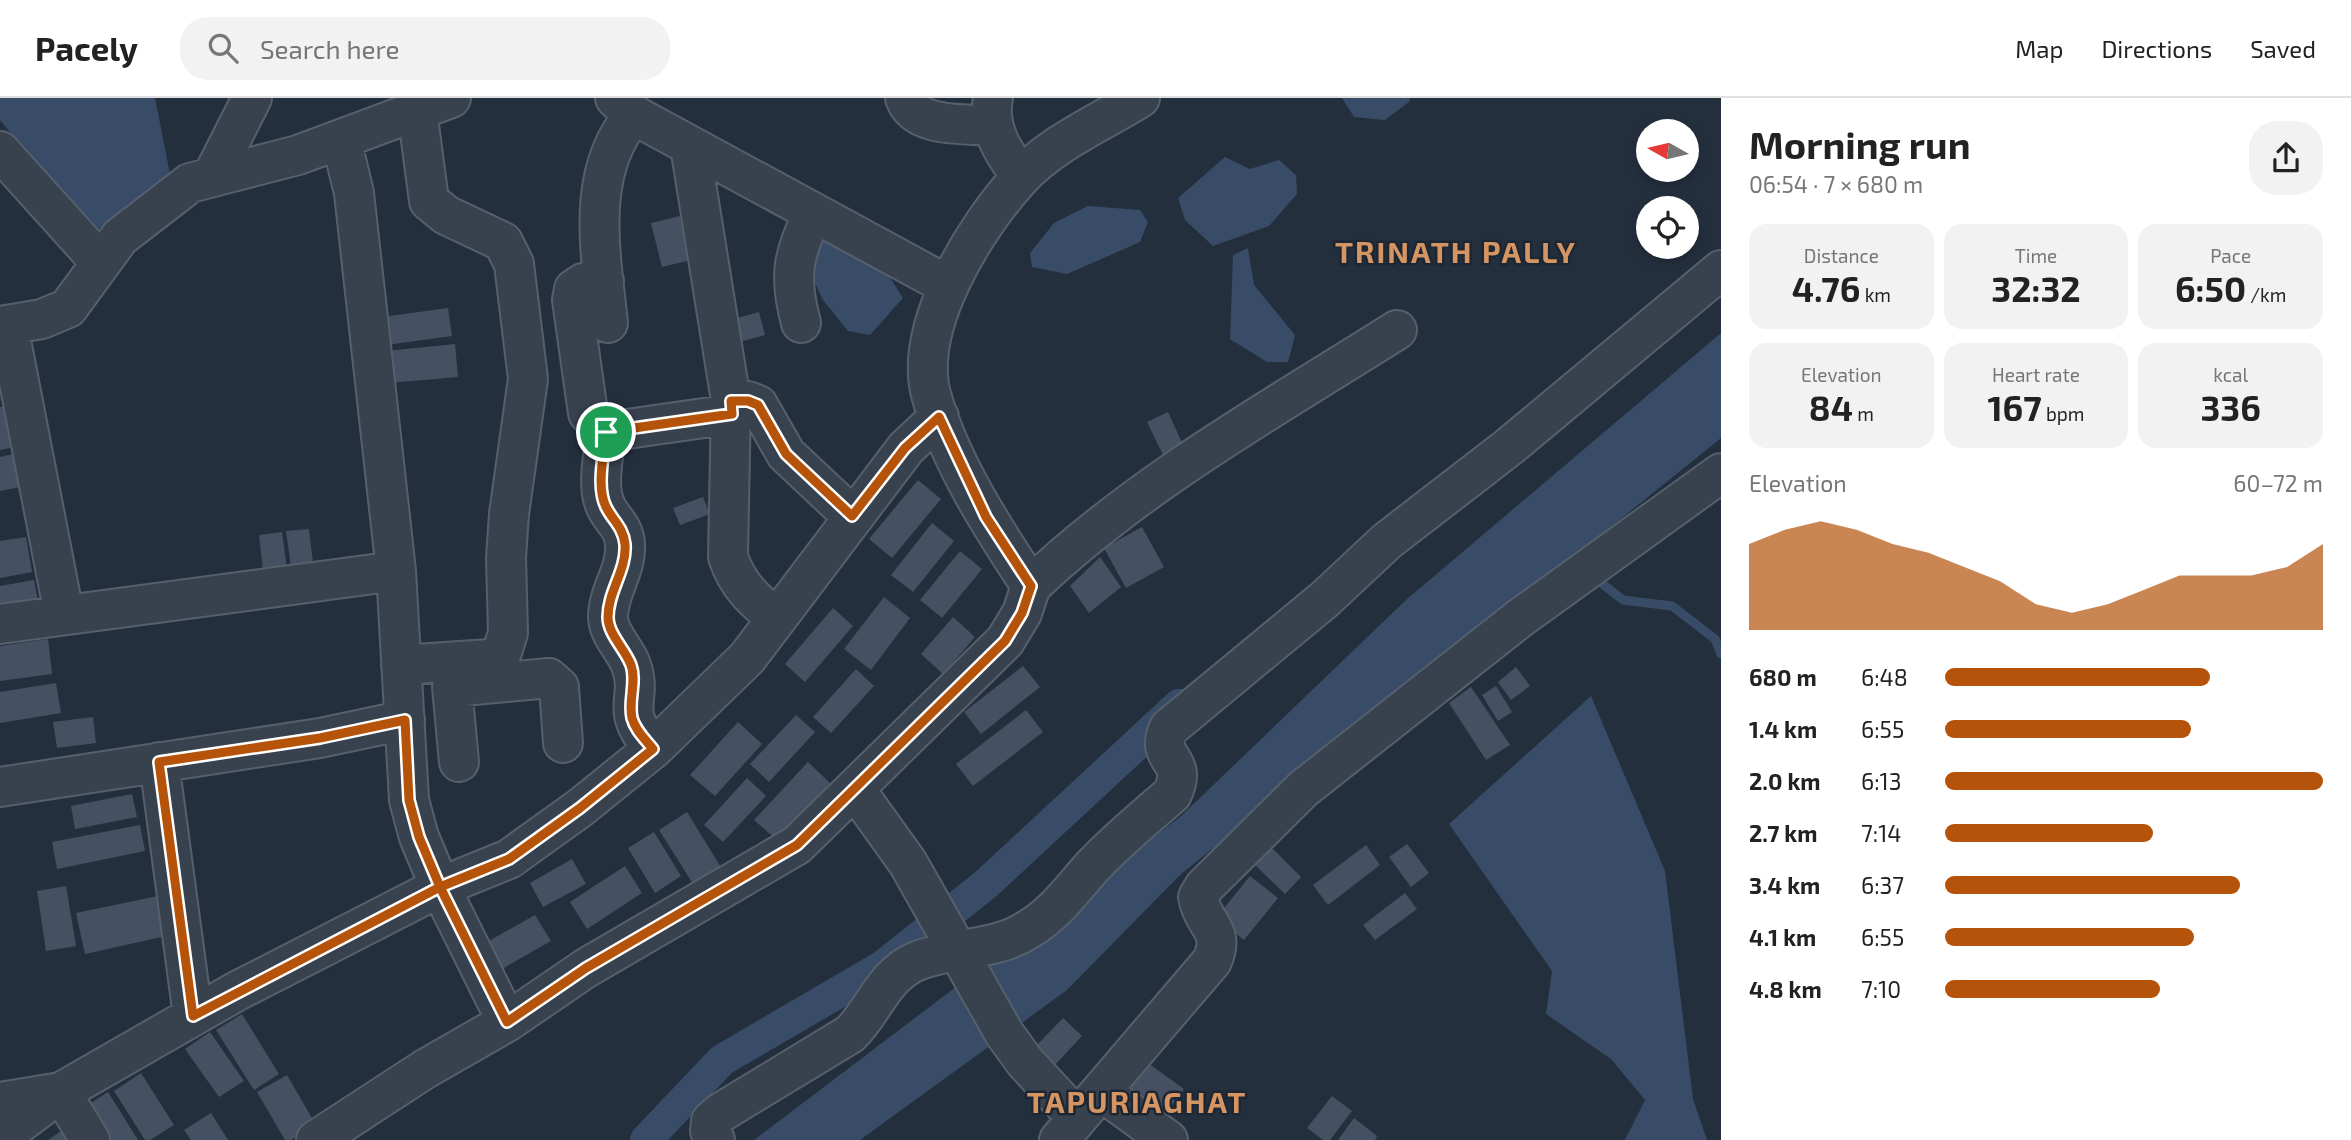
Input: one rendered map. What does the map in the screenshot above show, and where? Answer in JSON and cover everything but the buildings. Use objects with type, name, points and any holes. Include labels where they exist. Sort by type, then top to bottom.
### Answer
[{"type":"street","points":[[212,177],[252,98]]},
{"type":"street","points":[[905,98],[909,109],[921,117],[993,112],[1000,148],[1021,177]]},
{"type":"street","points":[[1031,586],[986,517],[931,397],[927,363],[933,331],[949,286],[965,254],[1021,177],[1058,147],[1140,98]]},
{"type":"street","points":[[0,787],[320,738],[403,692],[502,652],[508,633],[506,558],[509,514],[528,379],[514,264],[503,242],[446,215],[429,201],[434,104],[298,155],[190,183],[166,198],[120,237],[68,308],[42,319],[4,326],[64,614]]},
{"type":"street","points":[[608,323],[599,220],[605,174],[627,105],[690,146],[949,286]]},
{"type":"street","points":[[341,139],[354,193],[396,571],[409,800],[419,837],[440,887],[507,1022]]},
{"type":"street","points":[[690,146],[731,407],[729,557],[735,577],[744,592],[776,618]]},
{"type":"street","points":[[0,151],[101,263]]},
{"type":"street","points":[[801,323],[792,288],[793,264],[813,214]]},
{"type":"street","points":[[715,1140],[710,1131],[711,1121],[850,1034],[866,1019],[877,994],[916,961],[952,944],[1027,931],[1052,914],[1095,864],[1172,794],[1178,781],[1178,769],[1164,749],[1164,738],[1169,728],[1325,599],[1387,541],[1510,446],[1721,270]]},
{"type":"street","points":[[604,281],[583,283],[574,289],[572,300],[588,413],[606,432],[601,491],[605,506],[621,526],[625,543],[625,560],[610,602],[608,620],[631,664],[634,680],[632,718],[653,749]]},
{"type":"street","points":[[316,1140],[425,1069],[507,1022],[586,968],[797,845],[1005,641],[1022,613],[1031,586],[1077,543],[1230,435],[1397,330]]},
{"type":"street","points":[[606,432],[731,407],[748,401],[758,405],[786,454],[852,516]]},
{"type":"street","points":[[0,1138],[61,1092],[193,1016],[440,887],[509,859],[580,808],[653,749],[747,658],[905,448],[939,417]]},
{"type":"street","points":[[1080,1117],[1212,961],[1218,948],[1218,935],[1200,909],[1198,897],[1204,887],[1303,789],[1520,618],[1721,473]]},
{"type":"street","points":[[0,624],[396,571]]},
{"type":"street","points":[[403,692],[549,678],[559,687],[563,743]]},
{"type":"street","points":[[452,687],[459,762]]},
{"type":"street","points":[[159,762],[193,1016]]},
{"type":"street","points":[[855,789],[890,834],[1004,1034],[1025,1062],[1080,1117],[1168,1140]]},
{"type":"street","points":[[0,1102],[61,1092]]},
{"type":"street","points":[[61,1092],[90,1140]]},
{"type":"water","points":[[0,98],[155,98],[171,179],[129,203],[93,234],[0,120]]},
{"type":"water","points":[[1342,98],[1410,98],[1409,102],[1385,120],[1354,117]]},
{"type":"water","points":[[1225,157],[1250,169],[1279,160],[1296,175],[1297,194],[1269,226],[1213,246],[1185,220],[1178,198]]},
{"type":"water","points":[[1088,206],[1140,210],[1148,222],[1140,242],[1067,274],[1032,267],[1030,253],[1054,223]]},
{"type":"water","points":[[825,234],[884,268],[903,298],[870,335],[848,331],[823,300],[809,270]]},
{"type":"water","points":[[1248,248],[1254,285],[1295,335],[1288,362],[1267,362],[1230,339],[1233,255]]},
{"type":"water","points":[[1721,333],[1721,438],[1180,875],[1067,990],[860,1140],[754,1140],[1180,817],[1406,600]]},
{"type":"water","points":[[1591,696],[1665,871],[1693,1099],[1707,1140],[1625,1140],[1645,1100],[1611,1059],[1546,1014],[1552,971],[1449,824]]},
{"type":"waterway","points":[[1600,582],[1623,600],[1672,606],[1715,639],[1721,654]]},
{"type":"waterway","points":[[646,1140],[722,1060],[883,966],[986,884],[1179,705]]},
{"type":"district","name":"TRINATH PALLY","points":[[1456,253]]},
{"type":"district","name":"TAPURIAGHAT","points":[[1137,1103]]},
{"type":"route","points":[[606,432],[601,491],[605,506],[621,526],[625,543],[625,560],[610,602],[608,620],[631,664],[634,680],[632,718],[653,749],[580,808],[509,859],[440,887],[419,837],[409,800],[405,720],[320,738],[159,762],[193,1016],[440,887],[507,1022],[586,968],[797,845],[897,750],[1005,641],[1022,613],[1031,586],[986,517],[939,417],[905,448],[852,516],[786,454],[758,405],[748,401],[731,401],[732,414],[606,432]]}]
